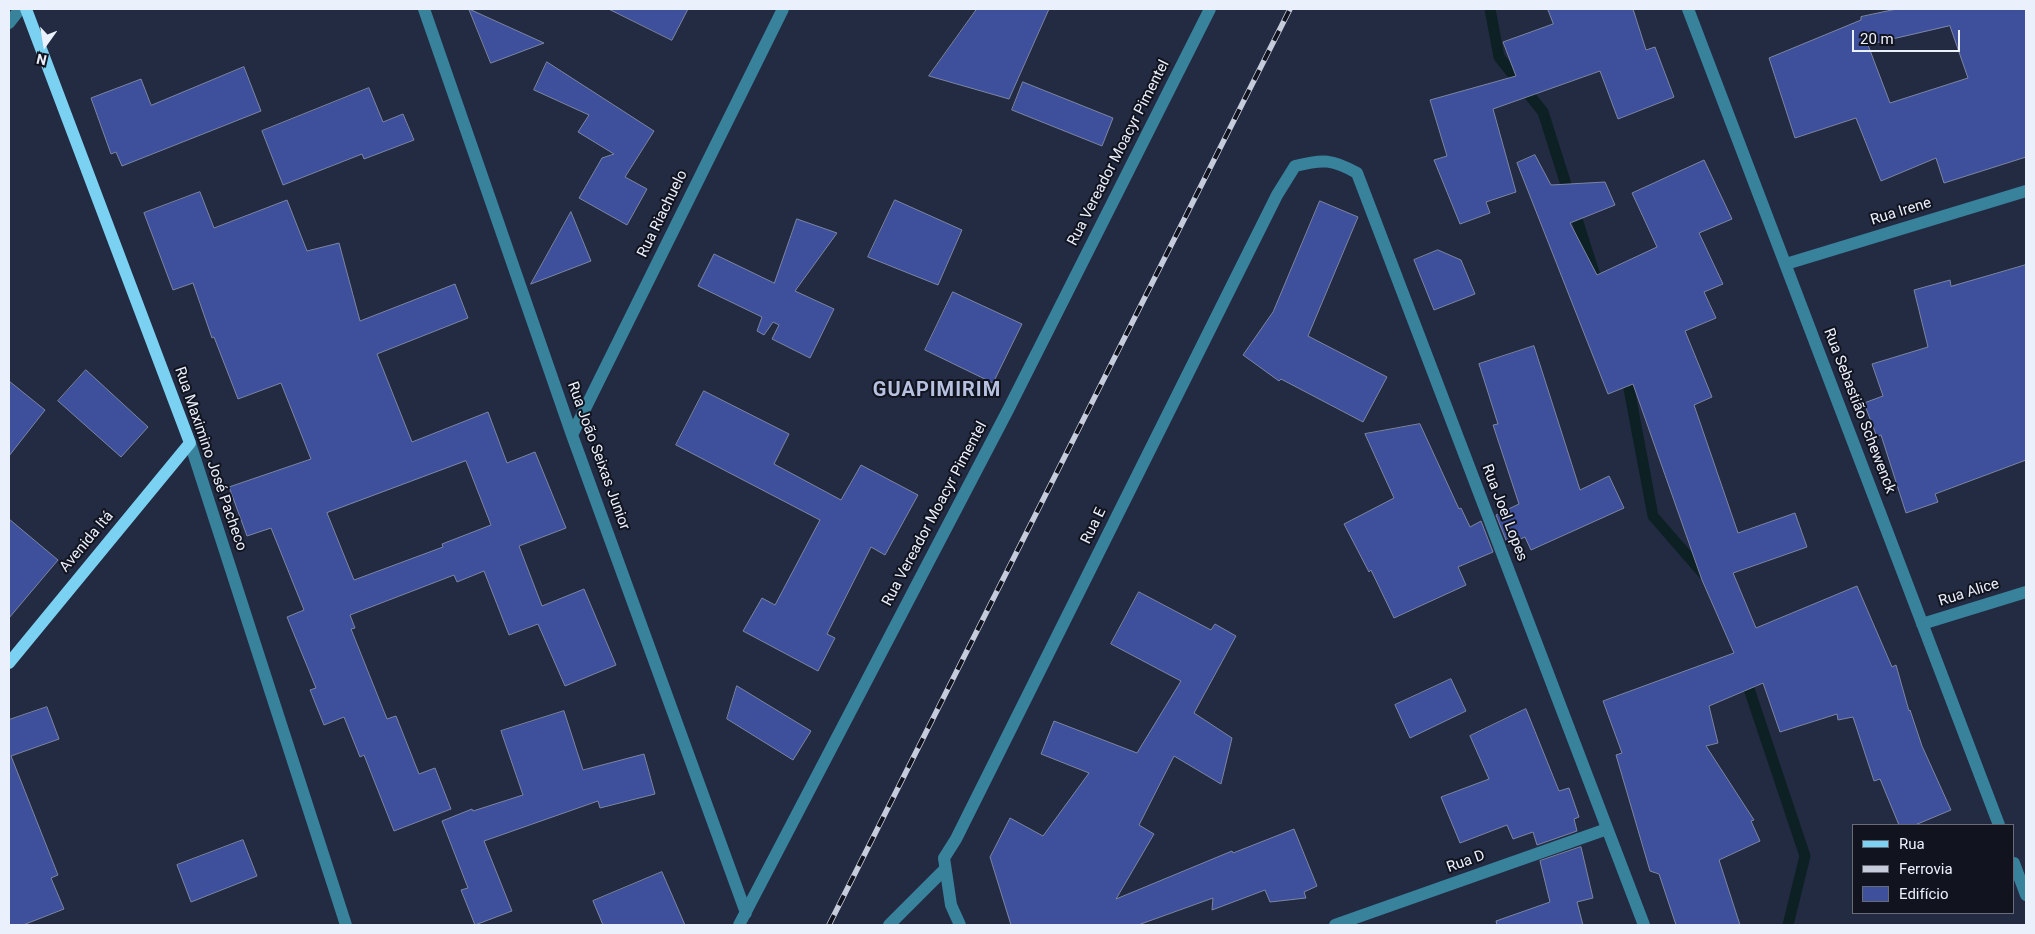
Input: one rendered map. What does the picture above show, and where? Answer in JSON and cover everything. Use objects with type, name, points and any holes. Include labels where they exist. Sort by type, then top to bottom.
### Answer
[{"type":"main road","name":"Rua Maximino José Pacheco","points":[[26,9],[190,443]]},
{"type":"main road","name":"Avenida Itá","points":[[9,663],[190,443]]},
{"type":"street","points":[[9,23],[20,9]]},
{"type":"street","name":"Rua João Seixas Junior","points":[[424,9],[572,435],[746,913]]},
{"type":"street","name":"Rua Riachuelo","points":[[572,435],[784,9]]},
{"type":"street","name":"Rua Vereador Moacyr Pimentel","points":[[739,925],[1009,408],[1210,9]]},
{"type":"street","name":"Rua Sebastião Schewenck","points":[[1688,9],[1999,824]]},
{"type":"street","name":"Rua Joel Lopes","points":[[1296,166],[1319,160],[1343,165],[1357,174],[1644,925]]},
{"type":"street","name":"Rua E","points":[[960,925],[951,905],[944,858],[956,840],[1277,194],[1296,166]]},
{"type":"street","name":"Rua Irene","points":[[1786,264],[2026,191]]},
{"type":"street","name":"Rua Maximino José Pacheco","points":[[190,443],[346,925]]},
{"type":"street","name":"Rua Alice","points":[[1922,624],[2026,592]]},
{"type":"street","name":"Rua D","points":[[1336,925],[1607,829]]},
{"type":"street","points":[[2015,866],[2026,895]]},
{"type":"street","points":[[889,925],[945,869]]},
{"type":"building","points":[[469,9],[544,43],[491,63]]},
{"type":"building","points":[[609,9],[688,9],[672,40]]},
{"type":"building","points":[[977,9],[1049,9],[1009,99],[929,76]]},
{"type":"building","points":[[1548,9],[1633,9],[1646,50],[1655,47],[1674,97],[1618,119],[1600,71],[1493,109],[1516,192],[1486,202],[1490,213],[1460,224],[1434,160],[1447,156],[1430,100],[1516,76],[1503,42],[1553,24]]},
{"type":"building","points":[[1897,9],[2026,9],[2026,157],[1944,183],[1936,158],[1881,181],[1856,118],[1795,138],[1769,58],[1861,20],[1861,17]],"holes":[[[1950,26],[1968,78],[1890,103],[1868,45]]]},
{"type":"building","points":[[547,62],[654,131],[625,177],[647,189],[627,225],[579,198],[602,158],[614,154],[578,132],[589,115],[534,90]]},
{"type":"building","points":[[244,67],[261,111],[122,166],[116,152],[111,154],[91,98],[141,79],[151,105]]},
{"type":"building","points":[[1023,82],[1113,118],[1102,146],[1012,110]]},
{"type":"building","points":[[369,88],[383,122],[403,114],[414,140],[364,159],[362,154],[283,185],[262,131]]},
{"type":"building","points":[[1535,155],[1551,185],[1605,182],[1615,205],[1570,223],[1597,275],[1657,247],[1632,193],[1704,160],[1732,219],[1699,233],[1723,284],[1704,292],[1716,318],[1685,331],[1712,397],[1694,405],[1738,533],[1795,513],[1807,547],[1733,573],[1756,628],[1857,586],[1892,667],[1896,665],[1909,711],[1922,746],[1951,810],[1917,824],[1899,824],[1880,779],[1874,781],[1853,717],[1838,720],[1837,714],[1780,732],[1763,683],[1709,706],[1718,743],[1706,746],[1754,820],[1751,821],[1760,841],[1719,860],[1740,925],[1676,925],[1659,874],[1650,871],[1616,755],[1622,753],[1603,701],[1734,653],[1702,580],[1633,384],[1608,394],[1517,163]]},
{"type":"building","points":[[200,192],[214,228],[287,200],[307,251],[339,243],[360,321],[455,284],[468,318],[377,354],[412,442],[488,412],[507,463],[535,452],[566,528],[519,546],[542,606],[584,589],[616,665],[565,686],[538,624],[509,635],[484,571],[457,582],[454,575],[350,615],[355,628],[351,629],[387,719],[396,716],[419,774],[435,768],[451,809],[394,831],[364,755],[360,757],[344,717],[324,725],[310,690],[316,688],[287,617],[304,610],[271,528],[247,536],[229,487],[311,459],[281,383],[238,399],[214,337],[212,338],[193,283],[173,290],[144,213]],"holes":[[[466,461],[491,525],[442,544],[443,547],[354,580],[327,513]]]},
{"type":"building","points":[[895,200],[962,230],[938,285],[868,257]]},
{"type":"building","points":[[1320,201],[1358,217],[1308,336],[1387,377],[1363,422],[1281,379],[1279,381],[1243,355],[1273,312]]},
{"type":"building","points":[[571,212],[591,261],[531,284]]},
{"type":"building","points":[[797,219],[837,233],[795,291],[834,309],[810,358],[772,339],[779,325],[773,322],[764,335],[757,331],[762,317],[698,286],[714,254],[774,283]]},
{"type":"building","points":[[1438,250],[1461,260],[1475,294],[1434,310],[1414,260]]},
{"type":"building","points":[[2026,265],[2026,460],[1935,494],[1938,502],[1906,513],[1881,435],[1877,437],[1864,403],[1883,396],[1872,364],[1928,347],[1914,290],[1950,280],[1951,286]]},
{"type":"building","points":[[953,292],[1022,324],[993,383],[925,350]]},
{"type":"building","points":[[1534,346],[1580,490],[1609,476],[1624,508],[1531,550],[1525,537],[1508,545],[1496,515],[1519,504],[1493,425],[1498,424],[1479,364]]},
{"type":"building","points":[[86,370],[148,427],[121,457],[58,401]]},
{"type":"building","points":[[9,381],[45,410],[9,456]]},
{"type":"building","points":[[704,391],[789,434],[774,464],[841,500],[861,465],[918,495],[885,555],[871,547],[827,634],[835,638],[818,671],[743,631],[762,598],[775,605],[820,520],[676,445]]},
{"type":"building","points":[[1420,424],[1459,509],[1461,508],[1470,527],[1481,521],[1493,552],[1458,567],[1466,585],[1394,618],[1371,570],[1369,572],[1344,524],[1394,498],[1365,434]]},
{"type":"building","points":[[9,519],[58,560],[9,618]]},
{"type":"building","points":[[1139,592],[1211,630],[1215,624],[1236,636],[1194,713],[1232,738],[1221,784],[1174,756],[1139,825],[1154,834],[1116,899],[1232,851],[1233,853],[1294,829],[1317,886],[1304,892],[1306,898],[1270,902],[1265,890],[1212,910],[1213,898],[1138,925],[1011,925],[990,857],[1010,818],[1043,836],[1089,773],[1041,754],[1054,721],[1137,753],[1181,681],[1111,644]]},
{"type":"building","points":[[1451,679],[1466,711],[1410,738],[1395,705]]},
{"type":"building","points":[[737,686],[811,731],[793,760],[727,719]]},
{"type":"building","points":[[47,707],[59,739],[11,756],[58,875],[51,878],[64,909],[23,925],[9,925],[9,720]]},
{"type":"building","points":[[1526,709],[1559,791],[1569,788],[1579,817],[1574,819],[1577,831],[1537,845],[1533,832],[1513,839],[1507,825],[1460,843],[1441,797],[1489,779],[1470,736]]},
{"type":"building","points":[[564,711],[583,770],[644,754],[655,794],[600,808],[598,801],[484,841],[512,911],[475,925],[461,890],[468,888],[442,821],[472,809],[473,811],[523,795],[501,731]]},
{"type":"building","points":[[243,840],[257,876],[191,902],[177,865]]},
{"type":"building","points":[[1581,847],[1593,898],[1577,902],[1583,925],[1497,925],[1496,921],[1550,902],[1540,861]]},
{"type":"building","points":[[662,872],[685,925],[603,925],[593,901]]},
{"type":"waterway","points":[[1490,9],[1499,57],[1543,112],[1596,279]]},
{"type":"waterway","points":[[1626,373],[1653,516],[1706,577]]},
{"type":"waterway","points":[[1744,674],[1805,856],[1788,925]]},
{"type":"railway","points":[[829,925],[1290,9]]},
{"type":"district","name":"GUAPIMIRIM","points":[[937,391]]}]
